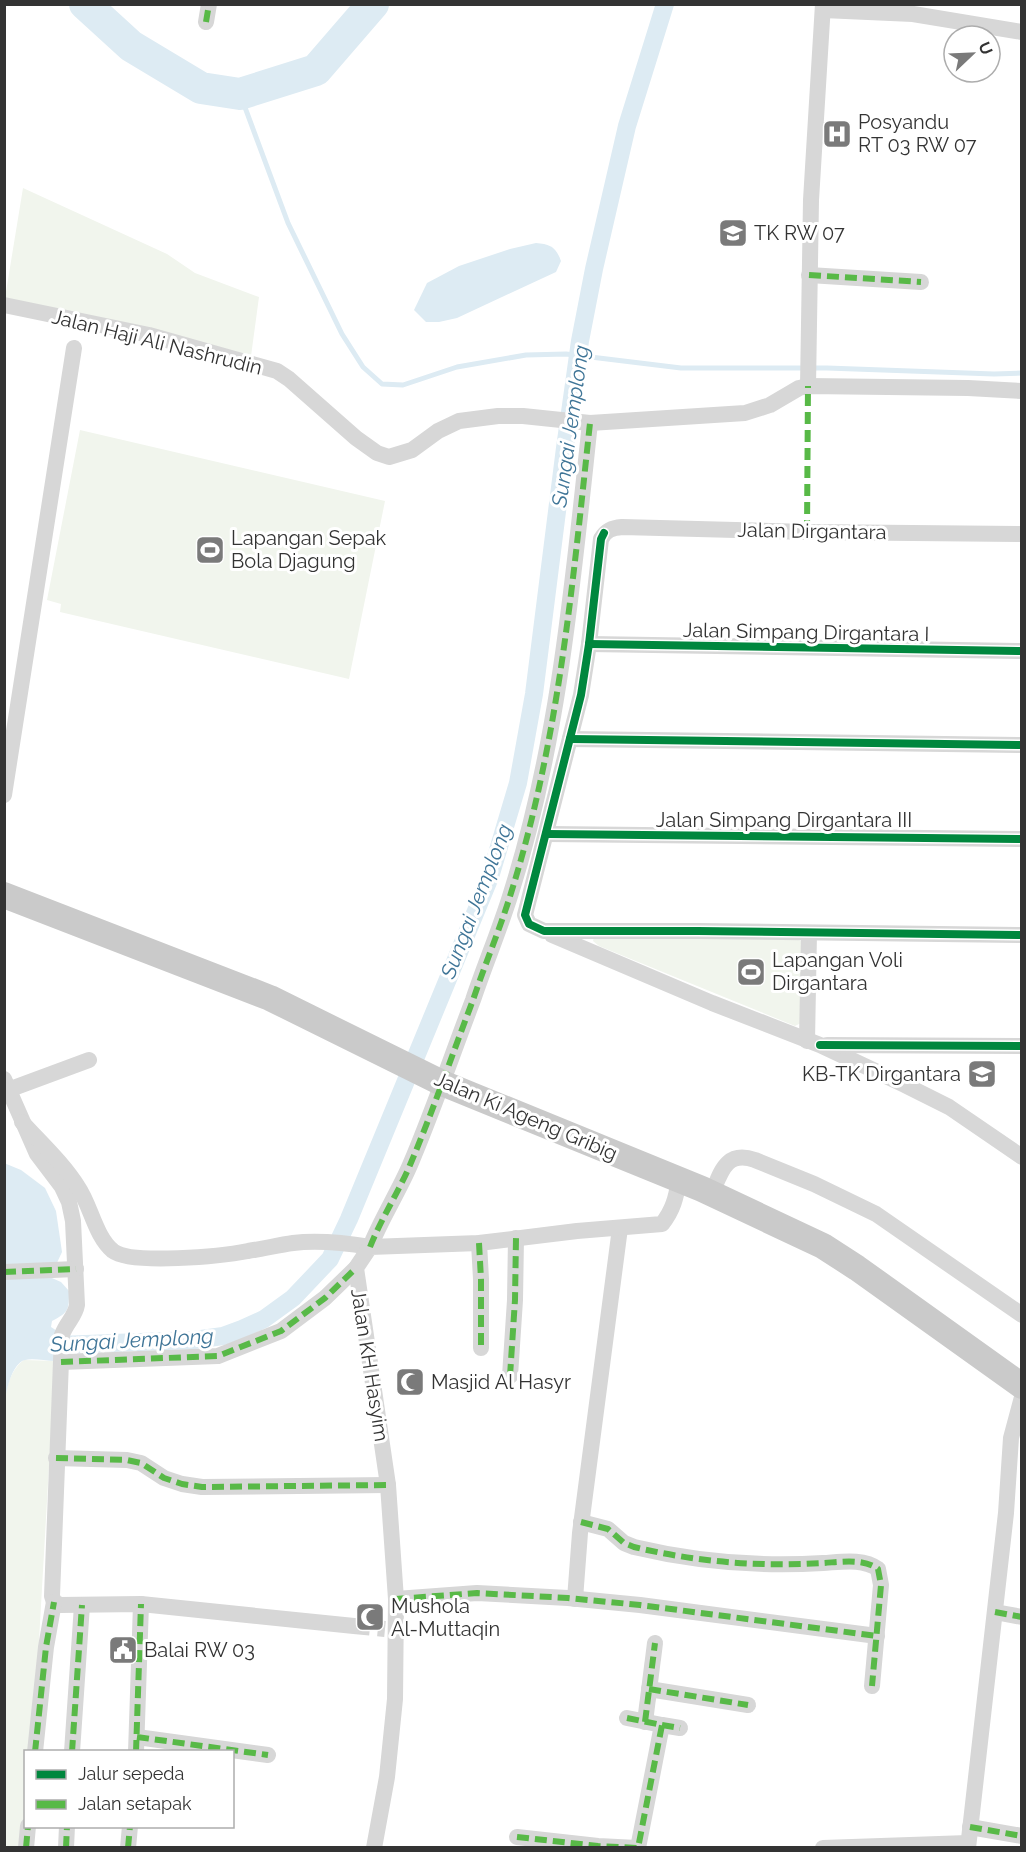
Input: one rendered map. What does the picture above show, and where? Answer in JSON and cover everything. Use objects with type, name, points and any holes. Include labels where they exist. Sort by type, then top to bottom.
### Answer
[{"type":"main road","name":"Jalan Ki Ageng Gribig","points":[[4,895],[270,998],[440,1082],[711,1193],[823,1246],[1022,1386]]},
{"type":"street","points":[[206,22],[209,4]]},
{"type":"street","points":[[808,381],[814,128],[823,7],[914,14],[1022,32]]},
{"type":"street","points":[[809,275],[921,282]]},
{"type":"street","name":"Jalan Haji Ali Nashrudin","points":[[4,305],[150,335],[276,372],[289,379],[356,438],[377,453],[389,457],[412,450],[438,431],[459,421],[507,415],[586,422]]},
{"type":"street","points":[[4,795],[74,348]]},
{"type":"street","points":[[586,422],[745,412],[770,405],[808,381],[1022,391]]},
{"type":"street","name":"Jalan KH Hasyim","points":[[374,1848],[387,1777],[395,1699],[390,1630],[396,1599],[388,1485],[356,1268],[365,1246],[409,1167],[511,894],[545,762],[575,565],[586,422]]},
{"type":"street","name":"Jalan Dirgantara","points":[[590,644],[602,539],[604,533],[609,530],[622,527],[1022,534]]},
{"type":"street","points":[[590,644],[581,695],[525,915],[529,924],[813,1043],[949,1107],[1022,1157]]},
{"type":"street","name":"Jalan Simpang Dirgantara I","points":[[590,644],[1022,651]]},
{"type":"street","points":[[570,739],[1022,746]]},
{"type":"street","name":"Jalan Simpang Dirgantara III","points":[[547,834],[1022,839]]},
{"type":"street","points":[[544,931],[1022,934]]},
{"type":"street","points":[[809,933],[813,1043]]},
{"type":"street","points":[[813,1043],[1022,1046]]},
{"type":"street","points":[[35,1750],[46,1647],[54,1602],[52,1596],[56,1458],[62,1335],[65,1325],[75,1315],[76,1269],[73,1221],[69,1202],[62,1188],[37,1154],[6,1085],[89,1060]]},
{"type":"street","points":[[22,1122],[72,1178],[106,1243],[118,1254],[129,1257],[171,1258],[245,1252],[293,1243],[321,1242],[365,1246],[479,1243],[662,1224],[675,1204],[679,1180]]},
{"type":"street","points":[[711,1193],[728,1162],[735,1157],[745,1156],[814,1184],[876,1214],[1022,1315]]},
{"type":"street","points":[[575,1599],[582,1522],[620,1227]]},
{"type":"street","points":[[510,1376],[516,1238]]},
{"type":"street","points":[[479,1243],[481,1348]]},
{"type":"street","points":[[61,1360],[218,1356],[281,1331],[325,1298],[356,1268]]},
{"type":"street","points":[[4,1272],[76,1269]]},
{"type":"street","points":[[969,1839],[1006,1513],[1011,1438],[1022,1397]]},
{"type":"street","points":[[56,1458],[141,1462],[164,1478],[202,1487],[388,1485]]},
{"type":"street","points":[[582,1522],[608,1530],[624,1543],[634,1547],[694,1559],[759,1566],[837,1562],[870,1563],[878,1569],[881,1585],[872,1686]]},
{"type":"street","points":[[396,1599],[477,1593],[575,1599],[640,1605],[876,1636]]},
{"type":"street","points":[[54,1602],[60,1605],[141,1604],[354,1626]]},
{"type":"street","points":[[141,1604],[136,1744],[208,1750]]},
{"type":"street","points":[[72,1750],[82,1605]]},
{"type":"street","points":[[995,1612],[1022,1617]]},
{"type":"street","points":[[645,1722],[655,1643]]},
{"type":"street","points":[[649,1689],[748,1705]]},
{"type":"street","points":[[627,1718],[680,1728]]},
{"type":"street","points":[[517,1836],[598,1847],[638,1848],[662,1725]]},
{"type":"street","points":[[234,1752],[268,1755]]},
{"type":"street","points":[[26,1848],[28,1828]]},
{"type":"street","points":[[66,1848],[67,1828]]},
{"type":"street","points":[[128,1848],[130,1828]]},
{"type":"street","points":[[824,1848],[1022,1836]]},
{"type":"shaded area","points":[[23,188],[167,254],[195,273],[259,297],[251,356],[5,298]]},
{"type":"shaded area","points":[[536,243],[549,245],[555,249],[561,261],[556,272],[457,318],[426,322],[414,310],[427,283],[459,266]]},
{"type":"shaded area","name":"Lapangan Sepak Bola Djagung","points":[[80,430],[385,501],[349,679],[60,612],[61,604],[47,600]]},
{"type":"shaded area","points":[[594,937],[797,939],[801,941],[801,1023],[795,1026],[599,946],[593,941]]},
{"type":"shaded area","points":[[4,1163],[21,1170],[45,1188],[56,1211],[62,1252],[55,1267],[5,1269]]},
{"type":"shaded area","points":[[45,1275],[61,1282],[69,1291],[67,1310],[52,1321],[51,1327],[57,1331],[55,1361],[32,1359],[20,1362],[10,1379],[5,1404],[5,1276]]},
{"type":"shaded area","points":[[24,1360],[55,1361],[31,1750],[24,1750],[24,1847],[5,1848],[4,1404],[10,1379]]},
{"type":"waterway","points":[[85,4],[131,46],[201,88],[240,94],[316,70],[373,4]]},
{"type":"waterway","name":"Sungai Jemplong","points":[[4,1347],[194,1340],[223,1336],[264,1319],[293,1298],[330,1259],[349,1219],[490,877],[518,783],[534,694],[580,341],[627,126],[665,4]]},
{"type":"waterway","points":[[240,94],[288,223],[342,334],[363,367],[382,384],[403,385],[457,367],[526,355],[566,354],[681,368],[827,368],[1022,373]]},
{"type":"tunnel","points":[[354,1626],[385,1629]]},
{"type":"marked path","points":[[206,22],[209,4]]},
{"type":"marked path","points":[[809,275],[921,282]]},
{"type":"marked path","points":[[807,532],[808,386]]},
{"type":"marked path","points":[[370,1247],[410,1165],[435,1104],[502,920],[527,836],[553,719],[570,601],[590,423]]},
{"type":"marked path","points":[[510,1376],[516,1238]]},
{"type":"marked path","points":[[479,1243],[481,1348]]},
{"type":"marked path","points":[[61,1362],[218,1356],[281,1331],[325,1298],[356,1268]]},
{"type":"marked path","points":[[4,1272],[76,1269]]},
{"type":"marked path","points":[[56,1458],[127,1460],[141,1463],[164,1478],[202,1487],[388,1485]]},
{"type":"marked path","points":[[581,1522],[608,1529],[624,1543],[634,1547],[705,1560],[752,1564],[852,1562],[866,1563],[878,1569],[881,1585],[872,1686]]},
{"type":"marked path","points":[[396,1599],[477,1593],[568,1598],[640,1605],[877,1636]]},
{"type":"marked path","points":[[35,1750],[46,1647],[54,1602]]},
{"type":"marked path","points":[[136,1750],[141,1604]]},
{"type":"marked path","points":[[72,1750],[82,1605]]},
{"type":"marked path","points":[[995,1612],[1022,1617]]},
{"type":"marked path","points":[[645,1722],[655,1643]]},
{"type":"marked path","points":[[649,1689],[748,1705]]},
{"type":"marked path","points":[[627,1718],[662,1725],[638,1848]]},
{"type":"marked path","points":[[662,1725],[680,1728]]},
{"type":"marked path","points":[[137,1737],[232,1750]]},
{"type":"marked path","points":[[234,1750],[268,1755]]},
{"type":"marked path","points":[[970,1827],[1022,1836]]},
{"type":"marked path","points":[[26,1848],[28,1828]]},
{"type":"marked path","points":[[66,1848],[67,1828]]},
{"type":"marked path","points":[[128,1848],[130,1828]]},
{"type":"marked path","points":[[517,1837],[637,1848]]},
{"type":"cycle path","points":[[604,533],[601,539],[581,695],[525,915],[529,924],[544,931],[1022,935]]},
{"type":"cycle path","points":[[589,644],[1022,651]]},
{"type":"cycle path","points":[[570,739],[1022,745]]},
{"type":"cycle path","points":[[547,834],[1022,839]]},
{"type":"cycle path","points":[[820,1045],[1022,1046]]},
{"type":"place","name":"Posyandu RT 03 RW 07","points":[[837,134]]},
{"type":"place","name":"TK RW 07","points":[[733,233]]},
{"type":"place","name":"Lapangan Sepak Bola Djagung","points":[[210,550]]},
{"type":"place","name":"Lapangan Voli Dirgantara","points":[[751,972]]},
{"type":"place","name":"KB-TK Dirgantara","points":[[982,1074]]},
{"type":"place","name":"Masjid Al Hasyr","points":[[410,1382]]},
{"type":"place","name":"Mushola Al-Muttaqin","points":[[370,1617]]},
{"type":"place","name":"Balai RW 03","points":[[123,1650]]}]
